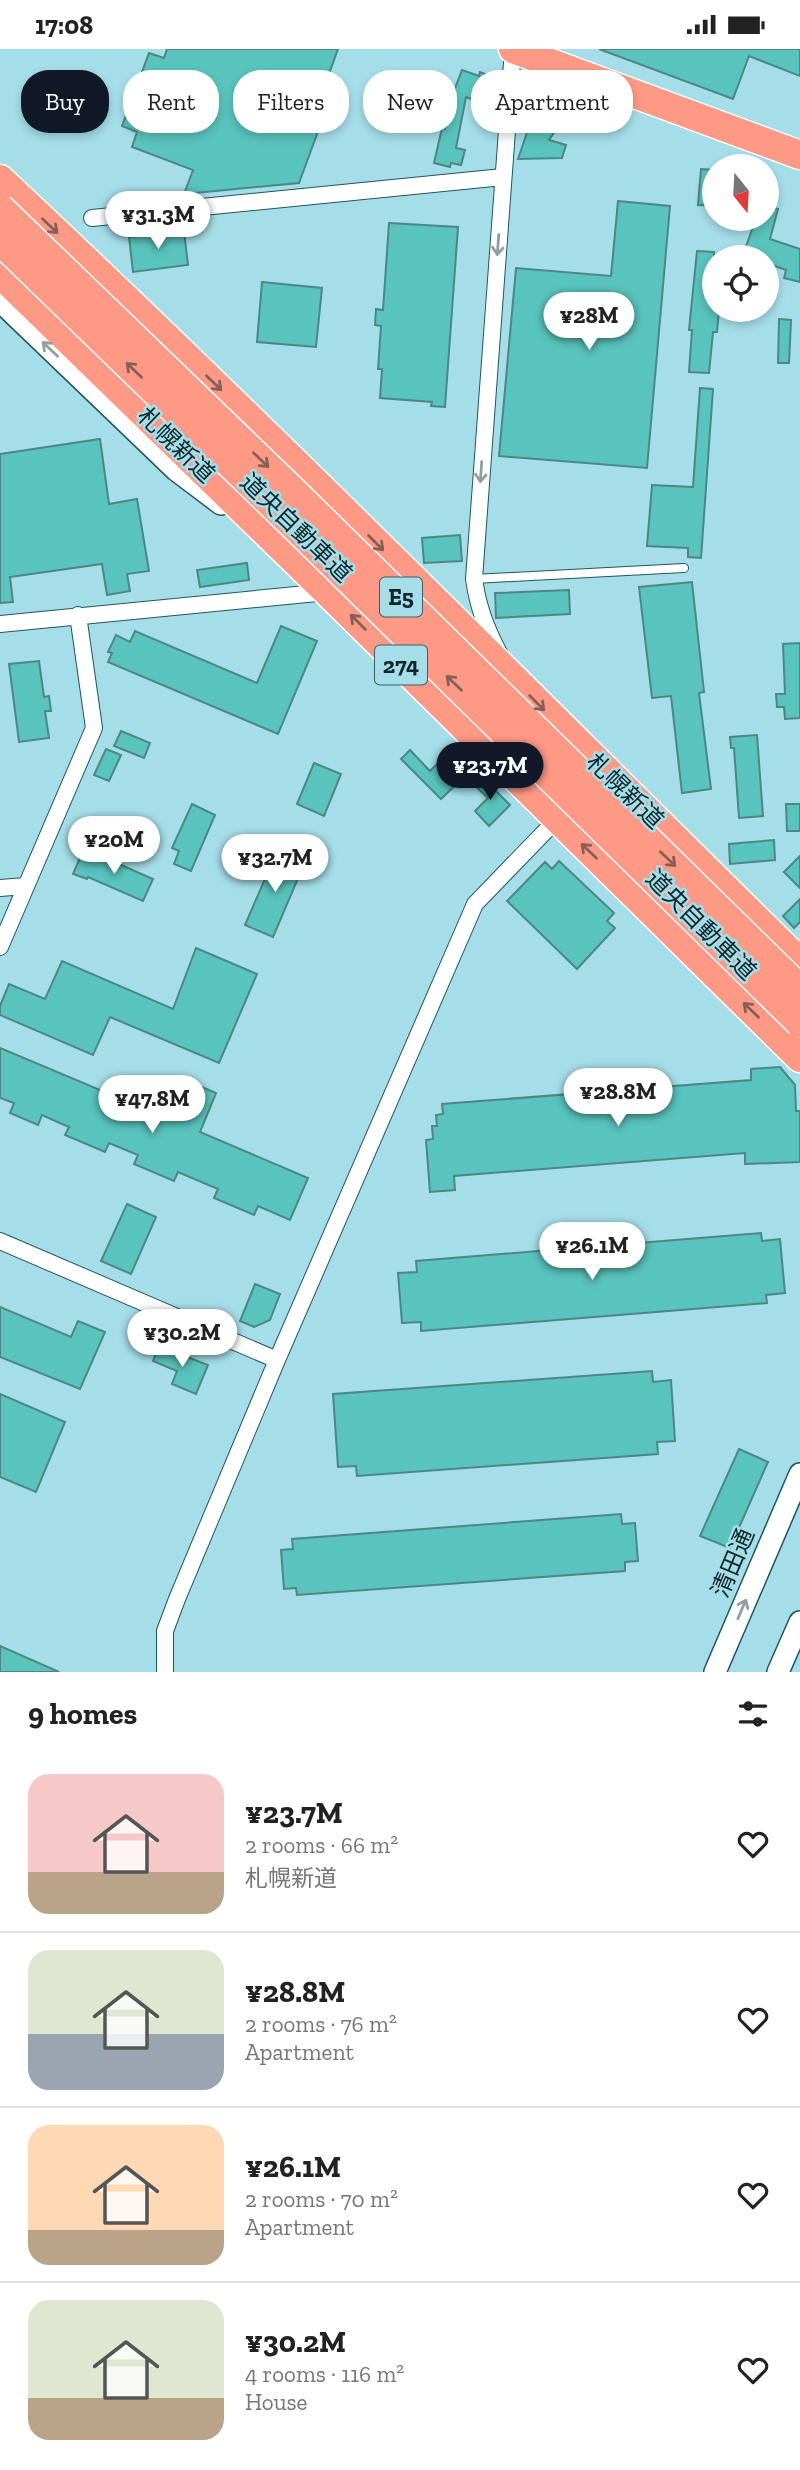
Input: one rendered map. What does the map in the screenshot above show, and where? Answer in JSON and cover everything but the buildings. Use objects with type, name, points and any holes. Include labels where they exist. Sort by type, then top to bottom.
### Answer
[{"type":"highway","points":[[513,49],[800,155]]},
{"type":"highway","name":"札幌新道","points":[[0,179],[316,482],[604,771],[800,962]]},
{"type":"highway","name":"道央自動車道","points":[[0,208],[280,478],[800,989]]},
{"type":"highway","name":"道央自動車道","points":[[0,241],[293,524],[800,1023]]},
{"type":"highway","name":"札幌新道","points":[[0,274],[800,1058]]},
{"type":"street","points":[[512,678],[486,628],[474,579],[513,49]]},
{"type":"street","points":[[92,218],[503,177]]},
{"type":"street","points":[[0,301],[176,470],[287,554]]},
{"type":"street","points":[[0,624],[327,592]]},
{"type":"street","points":[[0,947],[94,728],[78,615]]},
{"type":"street","points":[[164,1672],[165,1631],[276,1360],[475,904],[604,771]]},
{"type":"street","points":[[0,888],[25,886]]},
{"type":"street","points":[[0,1241],[276,1360]]},
{"type":"street","name":"清田通","points":[[715,1672],[800,1474]]},
{"type":"street","points":[[778,1672],[799,1625]]},
{"type":"lane","points":[[474,579],[684,568]]}]
